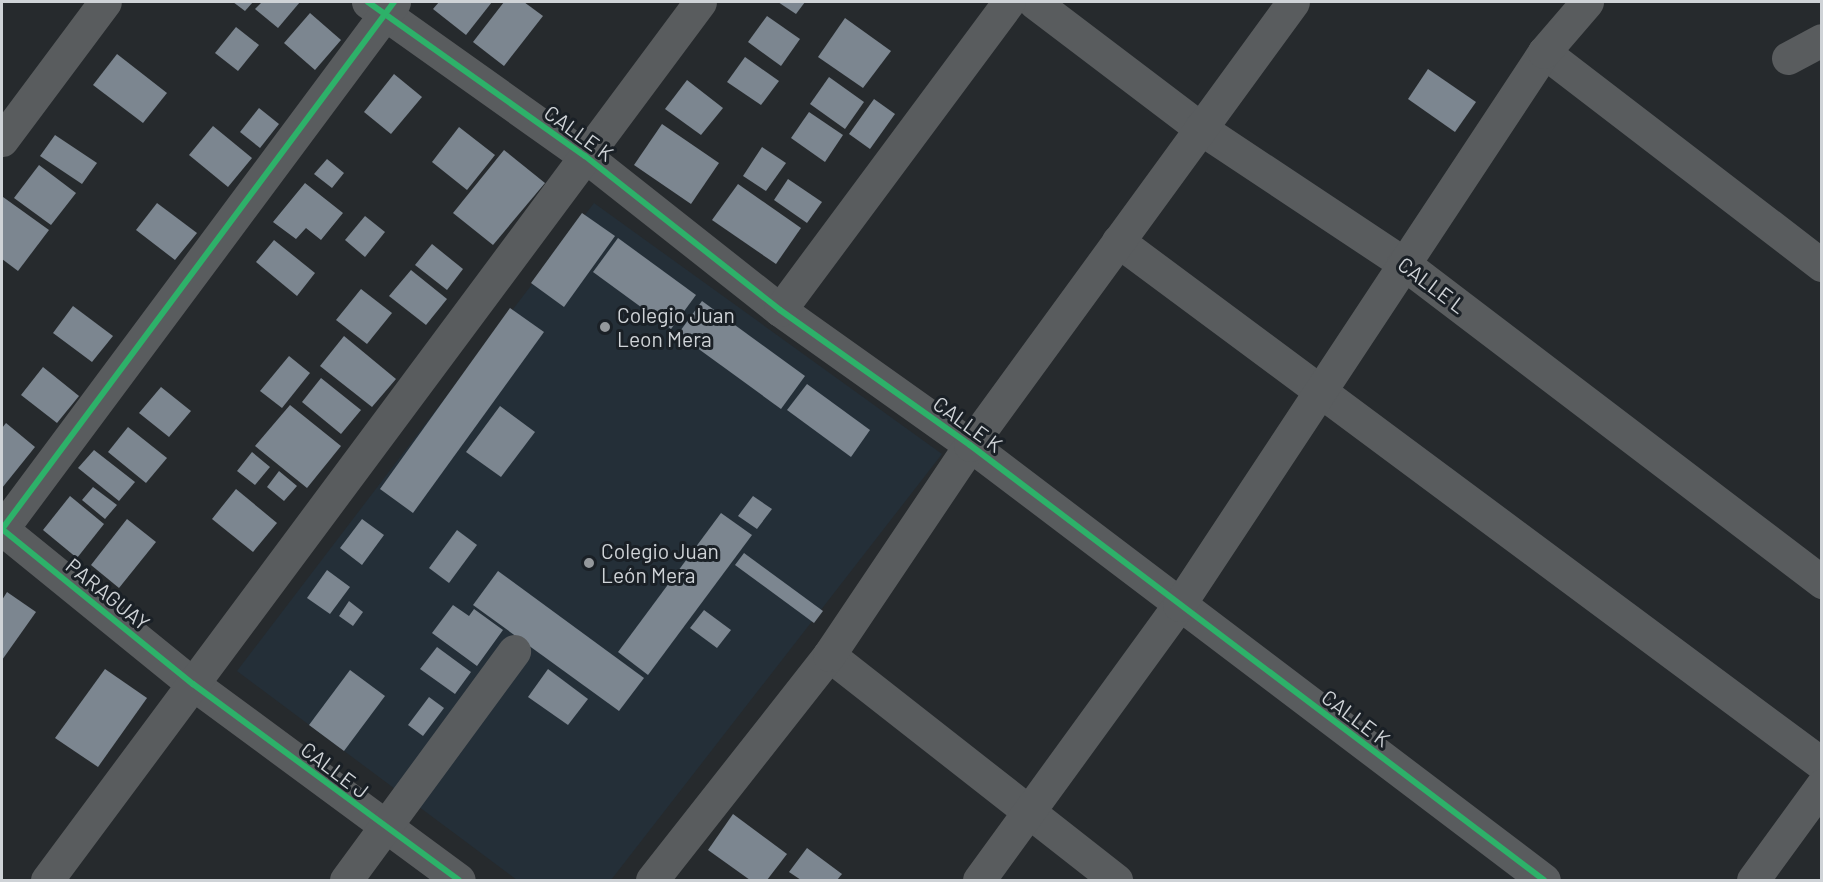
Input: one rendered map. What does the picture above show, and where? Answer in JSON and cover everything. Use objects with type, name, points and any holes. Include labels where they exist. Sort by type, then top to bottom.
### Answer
[{"type":"street","points":[[2,140],[105,2]]},
{"type":"street","points":[[47,880],[700,2]]},
{"type":"street","points":[[780,310],[1009,2]]},
{"type":"street","name":"CALLE L","points":[[1034,2],[1200,128],[1403,263],[1821,582]]},
{"type":"street","points":[[651,880],[829,655],[970,445],[1293,2]]},
{"type":"street","points":[[979,880],[1179,604],[1544,52],[1587,2]]},
{"type":"street","points":[[2,529],[382,6]]},
{"type":"street","name":"CALLE K","points":[[382,6],[585,156],[780,310],[970,445],[1544,880]]},
{"type":"street","points":[[1788,58],[1821,40]]},
{"type":"street","points":[[1544,52],[1821,265]]},
{"type":"street","points":[[1118,241],[1321,388],[1821,764]]},
{"type":"street","name":"PARAGUAY","points":[[2,529],[193,684]]},
{"type":"street","points":[[346,880],[514,651]]},
{"type":"street","points":[[829,655],[1026,814],[1116,880]]},
{"type":"street","name":"CALLE J","points":[[193,684],[459,880]]},
{"type":"street","points":[[1753,880],[1821,785]]},
{"type":"shaded area","name":"Colegio Juan León Mera","points":[[594,203],[942,454],[611,880],[517,880],[237,671]]},
{"type":"building","points":[[233,2],[253,2],[245,11]]},
{"type":"building","points":[[262,2],[300,2],[278,28],[255,9]]},
{"type":"building","points":[[439,2],[492,2],[466,35],[433,9]]},
{"type":"building","points":[[504,2],[524,2],[543,16],[504,66],[473,42]]},
{"type":"building","points":[[778,2],[805,2],[796,14]]},
{"type":"building","points":[[310,13],[341,40],[315,70],[284,43]]},
{"type":"building","points":[[767,16],[800,39],[781,66],[748,42]]},
{"type":"building","points":[[845,18],[891,51],[863,88],[818,57]]},
{"type":"building","points":[[236,27],[259,45],[238,71],[215,53]]},
{"type":"building","points":[[117,54],[167,93],[143,123],[93,85]]},
{"type":"building","points":[[745,57],[779,81],[761,105],[727,82]]},
{"type":"building","points":[[1428,69],[1476,102],[1455,132],[1408,99]]},
{"type":"building","points":[[394,74],[422,97],[391,134],[364,112]]},
{"type":"building","points":[[829,77],[864,102],[845,129],[810,104]]},
{"type":"building","points":[[687,80],[723,108],[701,135],[665,109]]},
{"type":"building","points":[[874,99],[895,114],[870,149],[849,134]]},
{"type":"building","points":[[259,108],[279,124],[260,148],[240,132]]},
{"type":"building","points":[[809,112],[843,135],[825,162],[791,138]]},
{"type":"building","points":[[662,124],[719,163],[691,204],[634,165]]},
{"type":"building","points":[[213,126],[252,158],[228,187],[189,155]]},
{"type":"building","points":[[459,127],[495,155],[467,190],[432,162]]},
{"type":"building","points":[[55,135],[97,163],[82,184],[40,156]]},
{"type":"building","points":[[762,147],[786,163],[766,191],[743,176]]},
{"type":"building","points":[[504,150],[545,183],[493,245],[453,213]]},
{"type":"building","points":[[327,159],[344,173],[332,188],[314,174]]},
{"type":"building","points":[[39,165],[76,193],[51,225],[14,198]]},
{"type":"building","points":[[788,179],[822,202],[807,223],[774,200]]},
{"type":"building","points":[[305,183],[343,213],[321,240],[306,228],[296,239],[273,222]]},
{"type":"building","points":[[738,184],[801,228],[776,264],[712,220]]},
{"type":"building","points":[[3,197],[49,230],[18,271],[2,259]]},
{"type":"building","points":[[157,203],[197,233],[175,260],[136,230]]},
{"type":"building","points":[[582,213],[615,236],[564,307],[531,283]]},
{"type":"building","points":[[365,216],[385,232],[365,257],[345,240]]},
{"type":"building","points":[[618,238],[696,295],[671,329],[593,272]]},
{"type":"building","points":[[274,240],[315,273],[297,296],[256,262]]},
{"type":"building","points":[[432,244],[463,269],[447,290],[415,265]]},
{"type":"building","points":[[411,270],[447,299],[426,325],[389,296]]},
{"type":"building","points":[[361,289],[392,313],[367,344],[336,320]]},
{"type":"building","points":[[702,301],[805,376],[781,409],[678,334]]},
{"type":"building","points":[[73,306],[113,336],[92,362],[53,333]]},
{"type":"building","points":[[510,308],[544,332],[413,513],[380,489]]},
{"type":"building","points":[[344,336],[396,379],[372,407],[320,366]]},
{"type":"building","points":[[289,356],[310,373],[282,408],[260,391]]},
{"type":"building","points":[[43,367],[79,396],[57,423],[21,395]]},
{"type":"building","points":[[321,378],[361,410],[341,434],[302,402]]},
{"type":"building","points":[[807,384],[870,430],[851,457],[787,410]]},
{"type":"building","points":[[161,387],[191,411],[169,437],[139,413]]},
{"type":"building","points":[[290,405],[341,446],[307,488],[255,446]]},
{"type":"building","points":[[500,406],[535,432],[501,477],[466,452]]},
{"type":"building","points":[[6,423],[35,447],[2,488],[2,428]]},
{"type":"building","points":[[128,427],[167,458],[146,483],[108,452]]},
{"type":"building","points":[[94,450],[135,482],[119,501],[78,468]]},
{"type":"building","points":[[252,452],[270,467],[255,485],[237,471]]},
{"type":"building","points":[[279,471],[297,486],[284,501],[267,487]]},
{"type":"building","points":[[93,487],[117,505],[105,519],[82,500]]},
{"type":"building","points":[[236,489],[277,523],[253,552],[212,519]]},
{"type":"building","points":[[70,496],[104,524],[77,558],[43,530]]},
{"type":"building","points":[[753,496],[772,509],[757,529],[738,516]]},
{"type":"building","points":[[721,513],[752,535],[648,675],[618,652]]},
{"type":"building","points":[[127,519],[156,542],[119,588],[91,565]]},
{"type":"building","points":[[362,519],[384,535],[362,565],[340,548]]},
{"type":"building","points":[[457,530],[477,545],[449,583],[429,568]]},
{"type":"building","points":[[744,553],[823,611],[814,623],[735,565]]},
{"type":"building","points":[[327,570],[350,587],[330,614],[307,598]]},
{"type":"building","points":[[498,571],[644,678],[619,711],[473,605]]},
{"type":"building","points":[[7,592],[36,612],[2,660],[2,600]]},
{"type":"building","points":[[349,601],[363,612],[353,626],[339,616]]},
{"type":"building","points":[[453,605],[469,616],[474,609],[503,630],[477,666],[432,633]]},
{"type":"building","points":[[704,610],[731,630],[717,648],[690,628]]},
{"type":"building","points":[[437,647],[471,672],[455,694],[420,669]]},
{"type":"building","points":[[105,669],[147,698],[98,767],[55,738]]},
{"type":"building","points":[[548,669],[588,699],[568,725],[528,697]]},
{"type":"building","points":[[350,670],[385,696],[344,751],[309,725]]},
{"type":"building","points":[[429,697],[444,708],[423,736],[408,725]]},
{"type":"building","points":[[733,814],[787,854],[767,880],[750,880],[708,850]]},
{"type":"building","points":[[807,848],[842,874],[837,880],[801,880],[789,872]]},
{"type":"cycle path","points":[[368,2],[585,156],[780,310],[970,445],[1544,880]]},
{"type":"cycle path","points":[[394,2],[2,529],[193,684],[459,880]]},
{"type":"place","name":"Colegio Juan Leon Mera","points":[[605,327]]},
{"type":"place","name":"Colegio Juan León Mera","points":[[589,563]]}]
